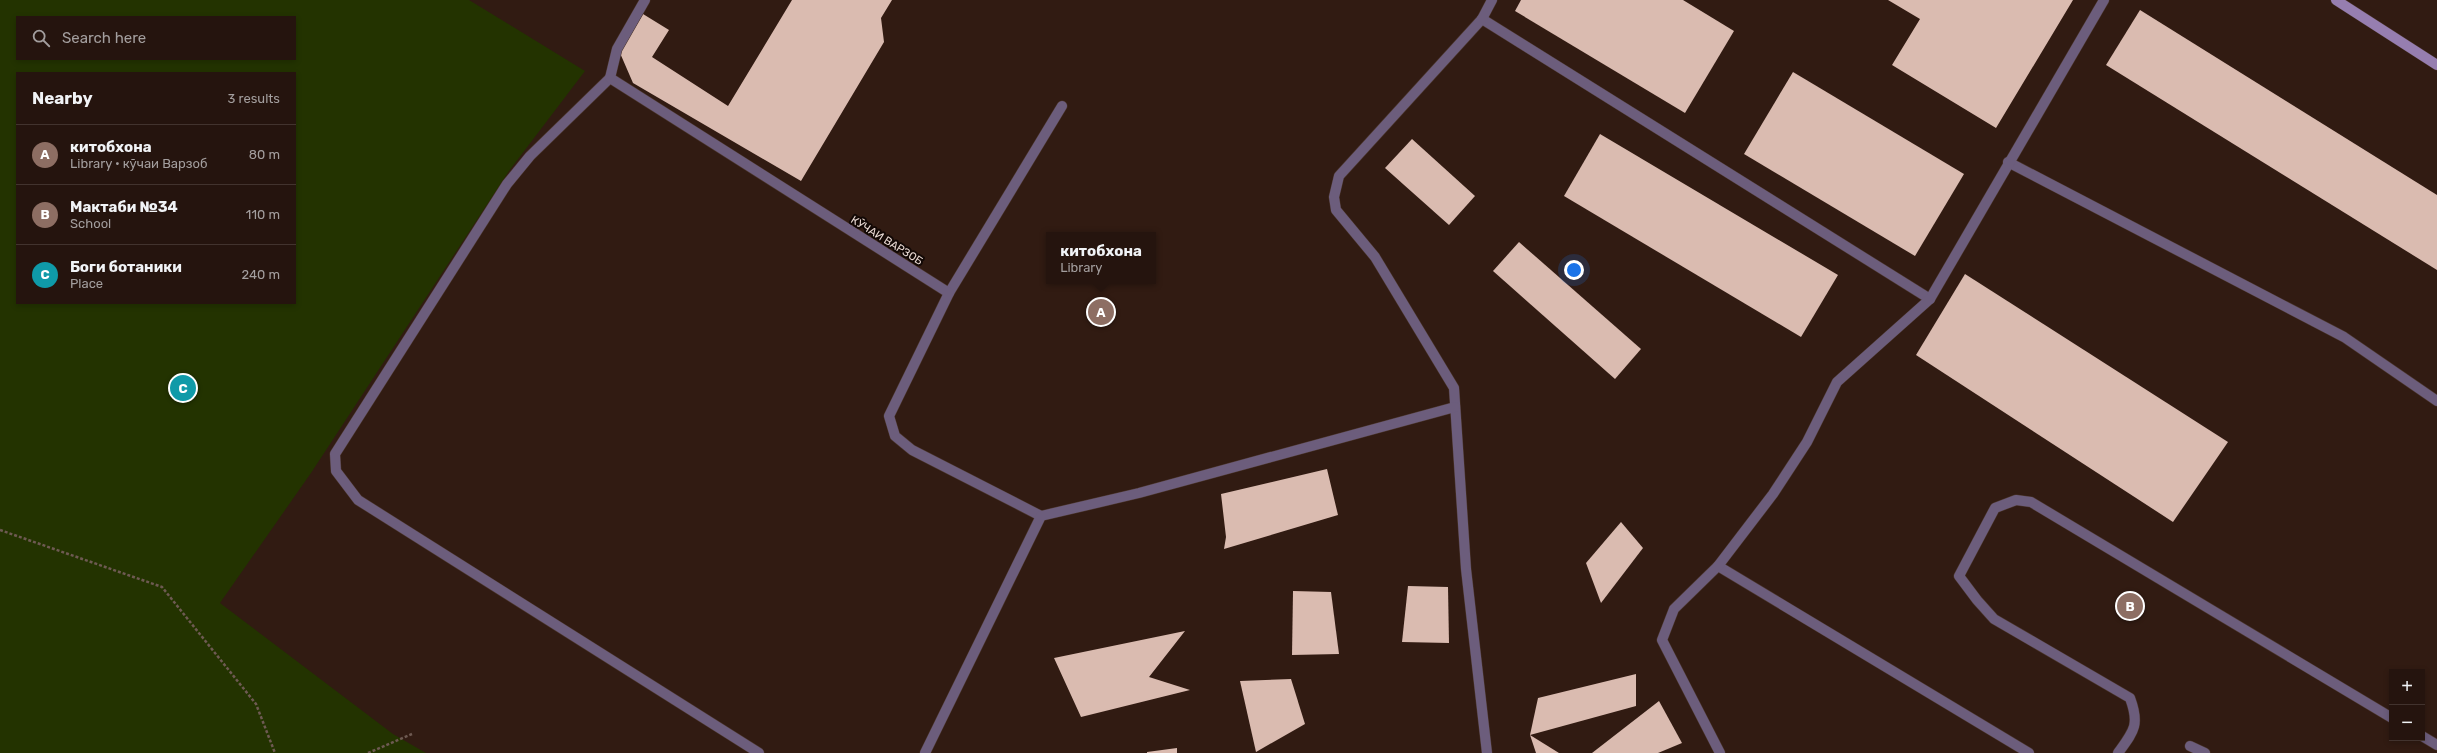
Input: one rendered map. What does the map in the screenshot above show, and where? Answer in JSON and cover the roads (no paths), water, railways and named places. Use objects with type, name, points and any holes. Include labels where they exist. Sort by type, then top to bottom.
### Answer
[{"type":"main road","points":[[2336,0],[2437,65]]},
{"type":"street","points":[[645,0],[617,49],[610,78],[530,156],[507,184],[335,454],[336,471],[358,500],[759,753]]},
{"type":"street","points":[[1487,753],[1466,569],[1454,388],[1375,257],[1336,210],[1334,197],[1339,176],[1482,19],[1492,0]]},
{"type":"street","points":[[1720,753],[1662,640],[1674,610],[1718,566],[1773,494],[1807,442],[1837,382],[1930,299],[2008,162],[2104,0]]},
{"type":"street","points":[[1482,19],[1930,299]]},
{"type":"street","name":"КӮЧАИ ВАРЗОБ","points":[[610,78],[949,293]]},
{"type":"street","points":[[1062,106],[949,293],[889,416],[894,436],[912,450],[1042,516],[1139,493],[1455,407]]},
{"type":"street","points":[[2008,162],[2344,337],[2437,401]]},
{"type":"street","points":[[2118,753],[2134,731],[2136,715],[2130,698],[1994,619],[1959,576],[1995,508],[2016,500],[2031,502],[2389,716]]},
{"type":"street","points":[[925,753],[1042,516]]},
{"type":"street","points":[[1718,566],[2029,753]]},
{"type":"street","points":[[2425,738],[2437,745]]},
{"type":"street","points":[[2190,746],[2205,753]]},
{"type":"place","name":"китобхона","points":[[1101,312]]},
{"type":"place","name":"Боги ботаники","points":[[183,388]]},
{"type":"place","name":"Мактаби №34","points":[[2130,606]]}]
